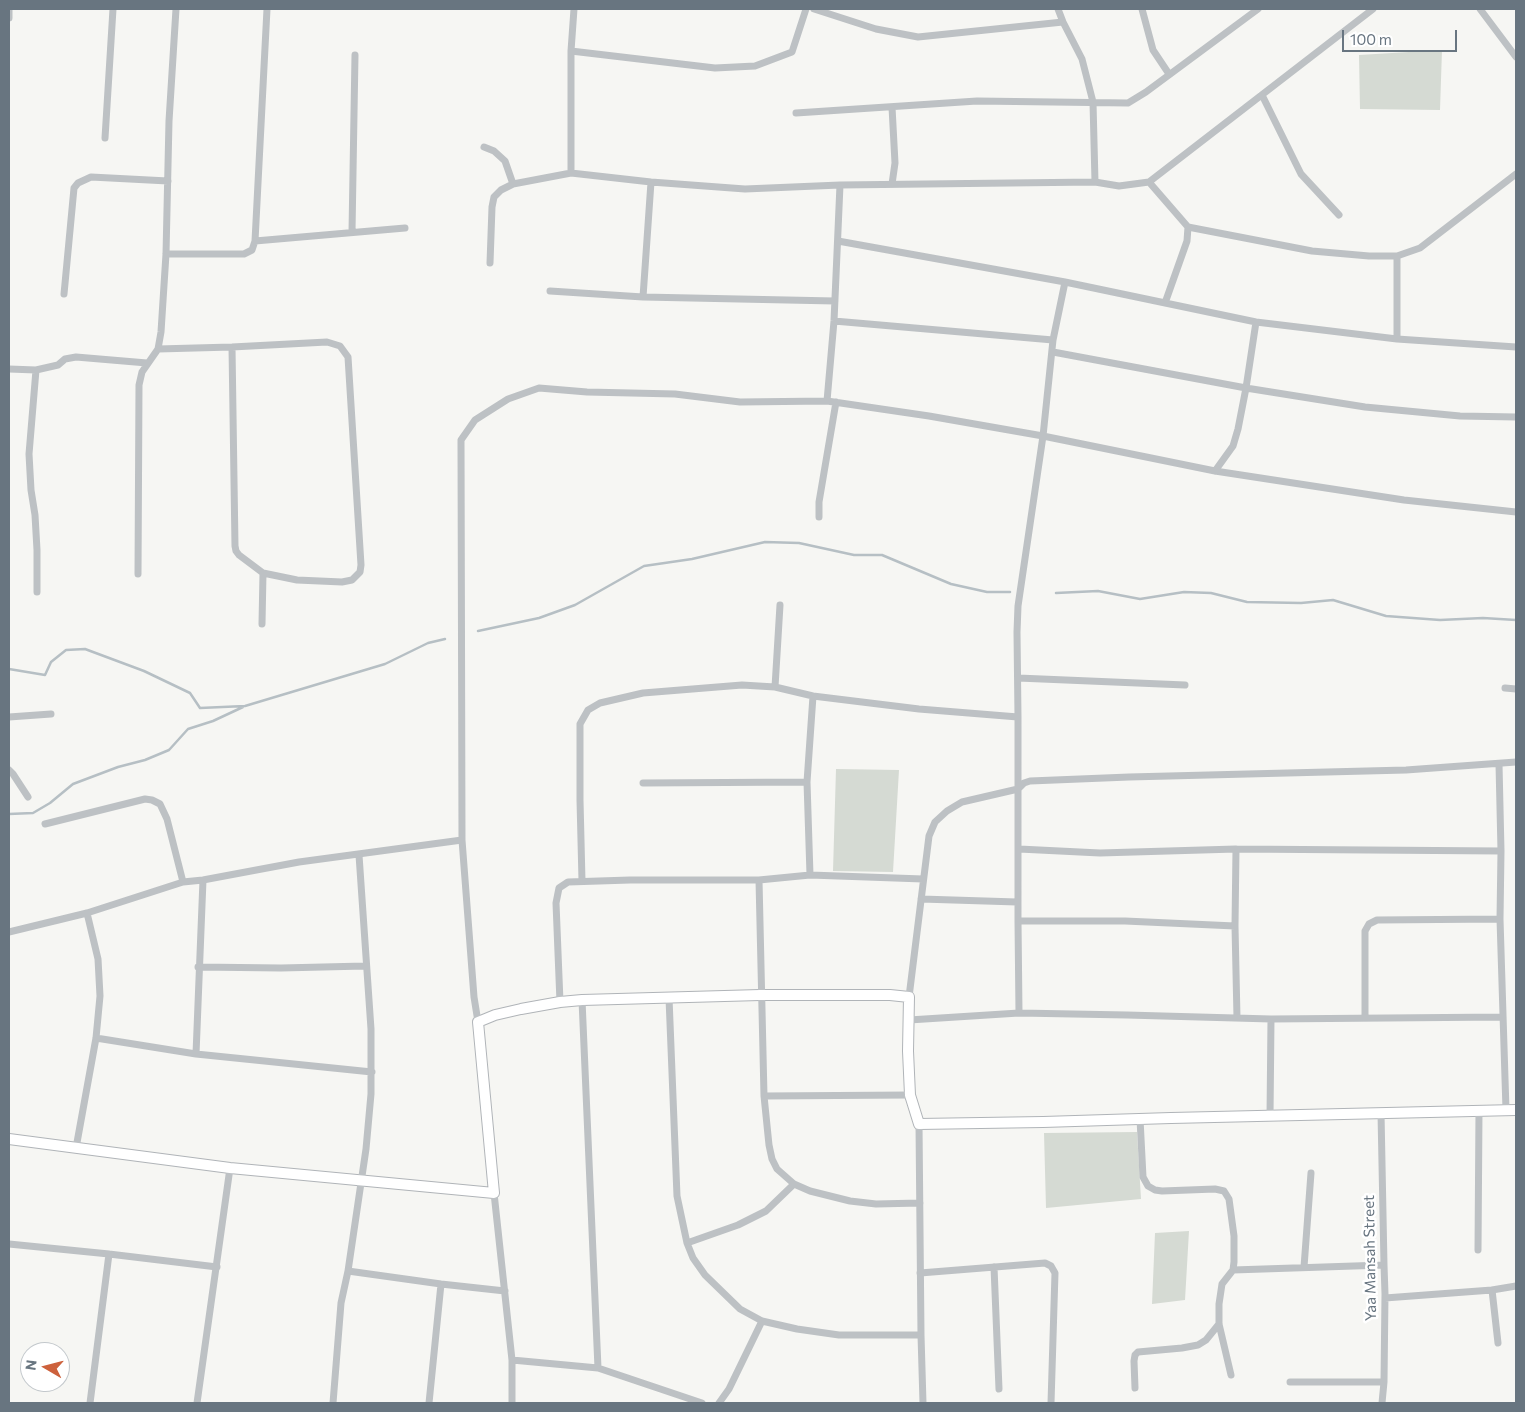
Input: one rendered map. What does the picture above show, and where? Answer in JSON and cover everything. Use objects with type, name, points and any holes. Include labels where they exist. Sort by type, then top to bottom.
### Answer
[{"type":"street","points":[[9,9],[9,18]]},
{"type":"street","points":[[105,138],[113,9]]},
{"type":"street","points":[[138,574],[139,385],[142,372],[158,349],[162,332],[169,121],[176,9]]},
{"type":"street","points":[[166,254],[244,254],[252,250],[255,241],[267,9]]},
{"type":"street","points":[[571,173],[571,51],[574,9]]},
{"type":"street","points":[[571,51],[715,68],[755,66],[792,52],[806,9]]},
{"type":"street","points":[[814,9],[876,29],[918,37],[1063,22]]},
{"type":"street","points":[[1058,9],[1082,59],[1093,102],[1095,182]]},
{"type":"street","points":[[1142,9],[1153,50],[1169,74]]},
{"type":"street","points":[[796,113],[977,101],[1128,103],[1146,92],[1258,9]]},
{"type":"street","points":[[490,263],[494,197],[501,190],[513,184],[571,173],[651,182],[745,189],[840,185],[1095,182],[1119,186],[1149,182],[1373,9]]},
{"type":"street","points":[[1480,9],[1516,57]]},
{"type":"street","points":[[352,232],[355,55]]},
{"type":"street","points":[[1262,95],[1301,174],[1339,215]]},
{"type":"street","points":[[892,107],[895,163],[892,184]]},
{"type":"street","points":[[484,147],[494,151],[505,161],[513,184]]},
{"type":"street","points":[[1149,182],[1188,227],[1312,251],[1368,256],[1397,256],[1420,248],[1516,174]]},
{"type":"street","points":[[64,294],[74,188],[78,183],[91,177],[168,181]]},
{"type":"street","points":[[643,298],[651,182]]},
{"type":"street","points":[[827,401],[834,321],[840,185]]},
{"type":"street","points":[[1165,303],[1186,240],[1188,227]]},
{"type":"street","points":[[255,241],[404,228]]},
{"type":"street","points":[[838,241],[1065,282],[1256,322],[1397,339],[1516,348]]},
{"type":"street","points":[[1397,256],[1397,339]]},
{"type":"street","points":[[1019,1014],[1018,606],[1043,436],[1053,340],[1065,282]]},
{"type":"street","points":[[550,290],[643,298],[835,301]]},
{"type":"street","points":[[834,321],[1053,340]]},
{"type":"street","points":[[1215,471],[1233,446],[1238,429],[1256,322]]},
{"type":"street","points":[[158,349],[327,342],[340,346],[348,357],[362,565],[360,572],[352,580],[342,582],[297,580],[263,574],[236,551],[232,347]]},
{"type":"street","points":[[1053,352],[1246,388],[1365,407],[1460,416],[1516,418]]},
{"type":"street","points":[[9,369],[36,370],[76,357],[147,363]]},
{"type":"street","points":[[36,370],[30,454],[31,490],[38,550],[37,592]]},
{"type":"street","points":[[512,1403],[512,1360],[506,1291],[474,997],[462,840],[461,440],[475,420],[508,400],[539,388],[587,392],[675,394],[740,402],[827,401],[929,416],[1043,436],[1215,471],[1404,500],[1516,512]]},
{"type":"street","points":[[819,517],[819,502],[836,402]]},
{"type":"street","points":[[262,624],[263,574]]},
{"type":"street","points":[[775,687],[780,605]]},
{"type":"street","points":[[1018,678],[1185,685]]},
{"type":"street","points":[[582,881],[580,724],[588,710],[600,703],[644,694],[742,685],[775,687],[813,696],[919,709],[1018,717]]},
{"type":"street","points":[[1505,688],[1516,689]]},
{"type":"street","points":[[810,875],[807,782],[813,696]]},
{"type":"street","points":[[9,717],[51,714]]},
{"type":"street","points":[[923,1403],[919,1124],[910,1095],[909,997],[929,836],[935,822],[947,811],[962,802],[1018,789],[1024,783],[1030,781],[1406,770],[1516,762]]},
{"type":"street","points":[[919,1124],[1511,1110],[1502,1018],[1499,764]]},
{"type":"street","points":[[9,770],[28,797]]},
{"type":"street","points":[[643,783],[807,782]]},
{"type":"street","points":[[45,824],[145,798],[152,800],[160,804],[167,819],[183,882]]},
{"type":"street","points":[[9,932],[88,913],[183,882],[299,862],[462,840]]},
{"type":"street","points":[[1018,849],[1100,852],[1186,852],[1236,849],[1501,851]]},
{"type":"street","points":[[1236,849],[1237,1018]]},
{"type":"street","points":[[333,1403],[341,1303],[348,1271],[367,1140],[372,1072],[371,1029],[365,966],[359,855]]},
{"type":"street","points":[[560,1002],[556,903],[559,888],[568,882],[758,880],[810,875],[923,879]]},
{"type":"street","points":[[196,1054],[203,880]]},
{"type":"street","points":[[758,880],[764,1096],[772,1159],[777,1169],[794,1184],[810,1191],[850,1201],[876,1204],[920,1204]]},
{"type":"street","points":[[921,899],[1018,902]]},
{"type":"street","points":[[76,1148],[96,1038],[100,996],[99,966],[88,913]]},
{"type":"street","points":[[1365,1018],[1365,931],[1369,924],[1377,920],[1500,919]]},
{"type":"street","points":[[1018,921],[1235,926]]},
{"type":"street","points":[[198,967],[365,966]]},
{"type":"street","points":[[478,1022],[495,1015],[560,1002],[582,1000],[760,995],[890,995],[909,997]]},
{"type":"street","points":[[669,998],[677,1196],[687,1243],[693,1258],[712,1282],[740,1309],[762,1321],[797,1329],[839,1335],[921,1335]]},
{"type":"street","points":[[582,1000],[598,1368]]},
{"type":"street","points":[[909,1020],[1019,1014],[1271,1019],[1502,1018]]},
{"type":"street","points":[[1270,1116],[1271,1019]]},
{"type":"street","points":[[96,1038],[196,1054],[372,1072]]},
{"type":"street","points":[[764,1096],[910,1095]]},
{"type":"street","points":[[1478,1250],[1479,1111]]},
{"type":"street","name":"Yaa Mansah Street","points":[[1381,1113],[1385,1298],[1382,1403]]},
{"type":"street","points":[[1140,1119],[1143,1177],[1150,1188],[1162,1191],[1215,1188],[1224,1192],[1229,1199],[1234,1236],[1233,1270],[1222,1284],[1219,1304],[1220,1324],[1231,1375]]},
{"type":"street","points":[[9,1139],[230,1168],[494,1193]]},
{"type":"street","points":[[197,1403],[230,1168]]},
{"type":"street","points":[[1304,1267],[1311,1173]]},
{"type":"street","points":[[687,1243],[738,1225],[766,1211],[794,1184]]},
{"type":"street","points":[[9,1244],[217,1267]]},
{"type":"street","points":[[90,1403],[108,1254]]},
{"type":"street","points":[[920,1273],[1045,1263],[1051,1266],[1055,1273],[1051,1403]]},
{"type":"street","points":[[1233,1270],[1384,1265]]},
{"type":"street","points":[[994,1267],[999,1389]]},
{"type":"street","points":[[348,1271],[506,1291]]},
{"type":"street","points":[[429,1403],[441,1284]]},
{"type":"street","points":[[1385,1298],[1492,1290],[1516,1286]]},
{"type":"street","points":[[1492,1290],[1498,1343]]},
{"type":"street","points":[[719,1403],[733,1381],[762,1321]]},
{"type":"street","points":[[1136,1388],[1134,1361],[1135,1355],[1138,1352],[1198,1345],[1206,1340],[1220,1324]]},
{"type":"street","points":[[512,1360],[598,1368],[702,1403]]},
{"type":"street","points":[[1290,1382],[1384,1382]]},
{"type":"shaded area","points":[[1442,50],[1440,110],[1360,109],[1359,55]]},
{"type":"shaded area","points":[[836,769],[899,770],[893,872],[833,871]]},
{"type":"shaded area","points":[[1137,1132],[1141,1199],[1046,1208],[1044,1133]]},
{"type":"shaded area","points":[[1189,1231],[1185,1300],[1152,1304],[1155,1233]]},
{"type":"waterway","points":[[478,631],[539,618],[575,605],[644,566],[692,559],[765,542],[799,543],[854,555],[882,555],[951,584],[987,592],[1010,592]]},
{"type":"waterway","points":[[1056,593],[1098,591],[1140,599],[1184,592],[1211,593],[1247,602],[1301,603],[1333,600],[1386,616],[1440,620],[1483,618],[1516,620]]},
{"type":"waterway","points":[[9,669],[45,675],[51,662],[66,650],[85,649],[144,671],[190,693],[200,708],[245,706],[385,664],[428,643],[445,639]]},
{"type":"waterway","points":[[9,814],[33,813],[50,803],[73,784],[169,750],[188,729],[213,721],[243,707]]}]
